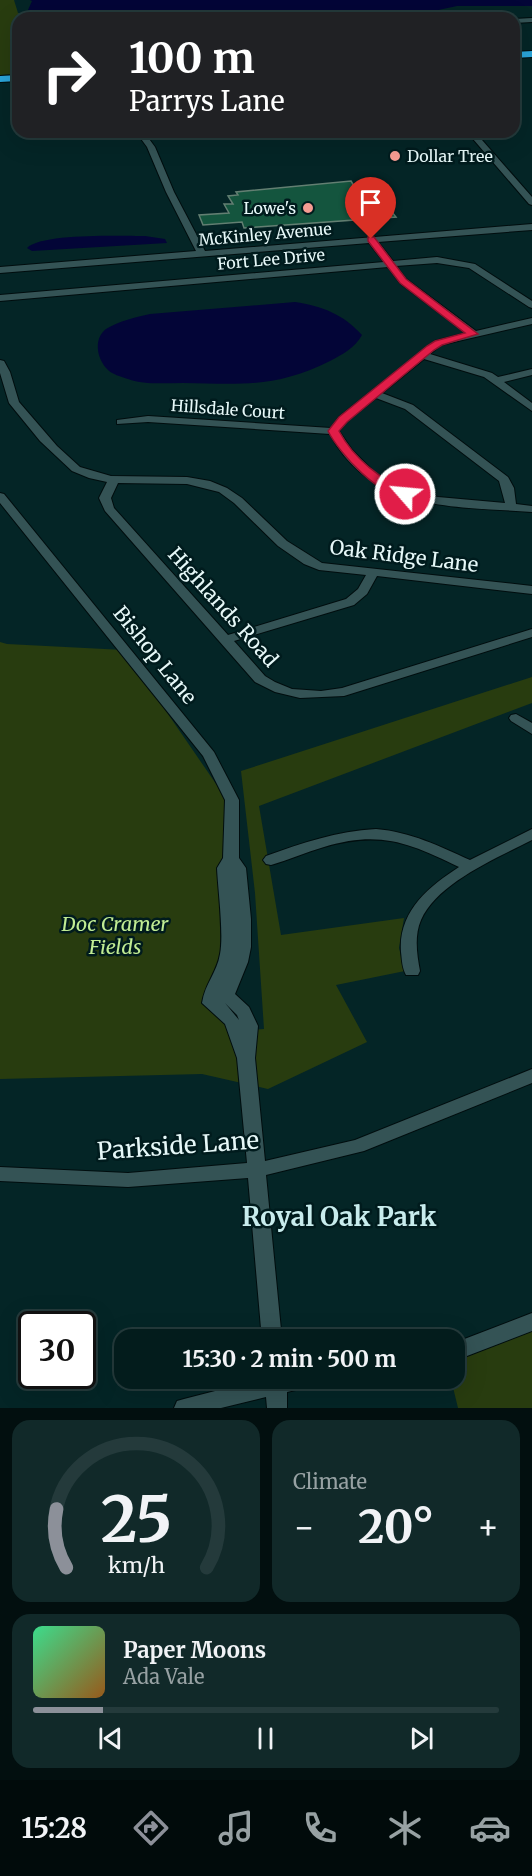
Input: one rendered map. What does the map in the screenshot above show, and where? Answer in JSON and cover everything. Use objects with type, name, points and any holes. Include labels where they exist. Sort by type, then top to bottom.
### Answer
[{"type":"street","points":[[144,138],[151,147],[170,192],[202,254]]},
{"type":"street","points":[[476,138],[532,202]]},
{"type":"street","name":"McKinley Avenue","points":[[0,270],[532,227]]},
{"type":"street","points":[[371,239],[411,288],[473,334]]},
{"type":"street","name":"Fort Lee Drive","points":[[0,298],[437,260],[466,264],[532,305]]},
{"type":"street","points":[[532,321],[438,343],[343,419],[334,431],[341,446],[386,486],[426,498],[532,509]]},
{"type":"street","points":[[422,355],[473,369],[495,381],[532,408]]},
{"type":"street","name":"Oak Ridge Lane","points":[[0,363],[6,371],[9,394],[14,403],[69,465],[94,476],[114,479],[189,481],[208,484],[226,491],[239,501],[287,550],[319,566],[532,590]]},
{"type":"street","points":[[495,381],[532,372]]},
{"type":"street","points":[[374,394],[408,407],[504,479],[511,507]]},
{"type":"street","name":"Hillsdale Court","points":[[121,422],[148,418],[334,431]]},
{"type":"street","name":"Highlands Road","points":[[114,479],[105,498],[109,509],[260,679],[275,689],[298,695],[322,696],[344,692],[532,633]]},
{"type":"street","name":"Bishop Lane","points":[[0,496],[209,755],[232,800],[231,858],[238,868],[245,942],[240,968],[216,996],[225,1012],[233,1020],[246,1058],[255,1170]]},
{"type":"street","points":[[225,640],[350,602],[363,591],[373,573]]},
{"type":"street","points":[[516,718],[532,730]]},
{"type":"street","points":[[271,860],[336,838],[382,834],[410,839],[471,867]]},
{"type":"street","points":[[412,971],[409,940],[413,920],[432,894],[471,867],[532,834]]},
{"type":"street","name":"Parkside Lane","points":[[0,1174],[128,1180],[255,1170],[358,1146],[532,1076]]},
{"type":"street","points":[[255,1170],[271,1329]]},
{"type":"street","points":[[465,1349],[532,1322]]},
{"type":"street","points":[[183,1408],[251,1389]]},
{"type":"street","points":[[277,1389],[278,1408]]},
{"type":"green space","points":[[0,0],[14,0],[18,12],[12,12],[12,74],[0,75]]},
{"type":"green space","name":"Doc Cramer Fields","points":[[0,642],[124,650],[225,797],[233,1031],[264,1029],[255,893],[241,771],[532,677],[532,703],[259,806],[281,935],[404,918],[399,948],[405,971],[336,985],[367,1042],[268,1089],[202,1074],[0,1079]]},
{"type":"green space","points":[[532,1318],[532,1408],[458,1408],[453,1389],[465,1389],[465,1344]]},
{"type":"shaded area","points":[[30,0],[532,0],[532,6],[457,6],[429,12],[40,12],[28,10],[32,1]]},
{"type":"shaded area","points":[[145,236],[165,239],[167,243],[32,251],[27,248],[35,243],[64,238]]},
{"type":"shaded area","points":[[295,302],[314,306],[340,316],[362,335],[344,353],[311,370],[275,380],[241,384],[134,381],[111,372],[99,355],[98,343],[102,333],[111,326],[133,318],[150,314]]},
{"type":"building","name":"Lowe's","points":[[351,181],[354,186],[370,185],[396,217],[244,228],[242,222],[203,225],[199,215],[229,213],[224,204],[233,204],[228,196],[238,195],[236,192]]},
{"type":"place","name":"Dollar Tree","points":[[395,156]]},
{"type":"place","name":"Lowe's","points":[[308,208]]},
{"type":"district","name":"Royal Oak Park","points":[[339,1217]]},
{"type":"route","points":[[371,239],[403,281],[473,334],[438,343],[343,419],[334,431],[341,446],[374,477],[386,486],[405,494]]}]
